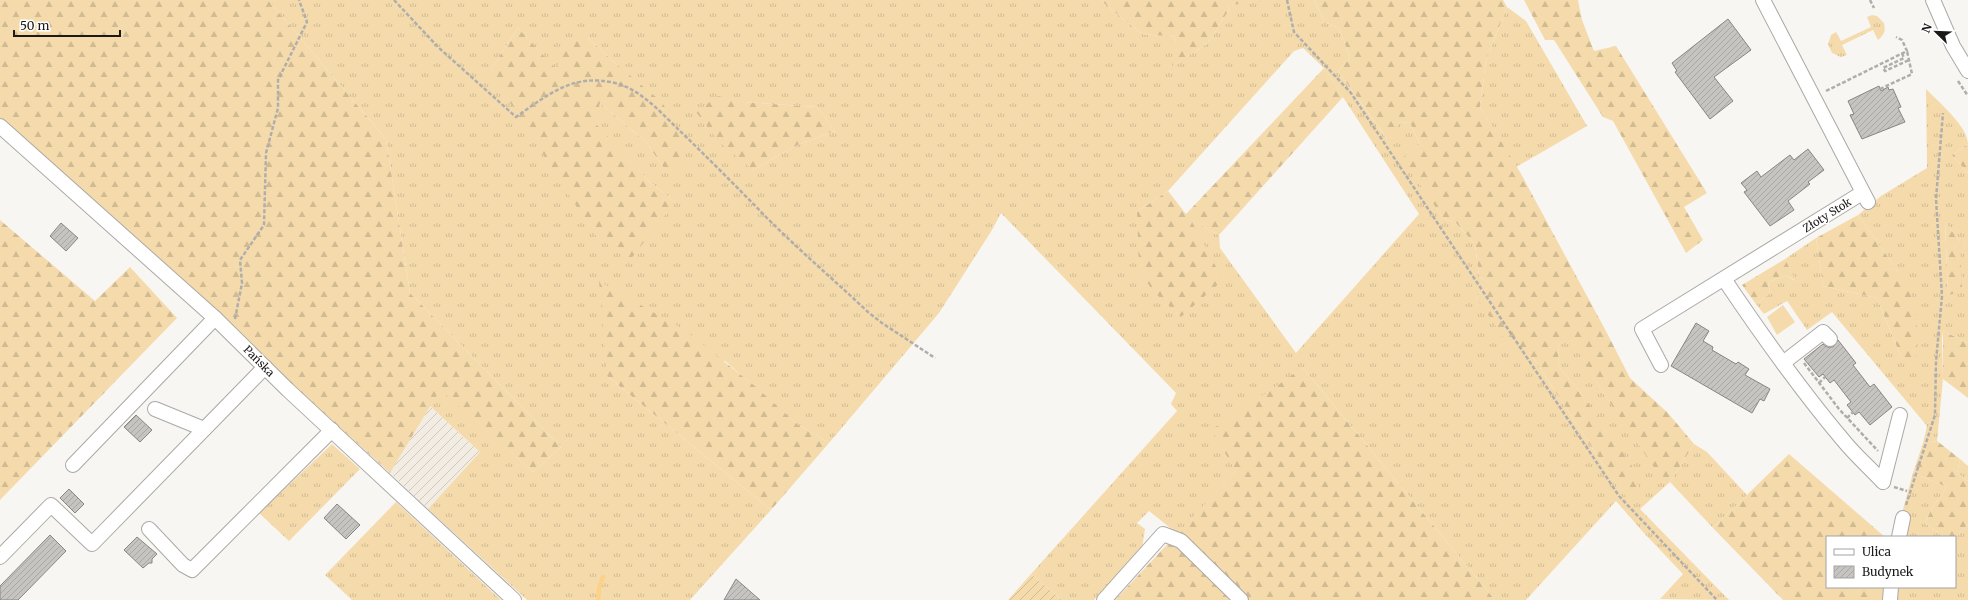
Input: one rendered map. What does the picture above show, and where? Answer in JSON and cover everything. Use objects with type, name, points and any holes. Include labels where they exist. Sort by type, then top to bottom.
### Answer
[{"type":"street","name":"Złoty Stok","points":[[1661,365],[1642,329],[1724,279],[1865,198],[1763,0]]},
{"type":"street","points":[[1933,0],[1952,46],[1968,72]]},
{"type":"street","name":"Pańska","points":[[0,126],[214,318],[514,600]]},
{"type":"street","points":[[1724,279],[1752,322],[1844,442],[1883,482],[1900,415]]},
{"type":"street","points":[[73,465],[214,318]]},
{"type":"street","points":[[1783,363],[1823,332],[1830,339]]},
{"type":"street","points":[[0,557],[51,505],[92,544],[265,366]]},
{"type":"street","points":[[155,409],[204,429]]},
{"type":"street","points":[[149,530],[183,565],[192,570],[332,430]]},
{"type":"street","points":[[1899,536],[1903,518]]},
{"type":"street","points":[[1104,600],[1163,534],[1182,542],[1242,600]]},
{"type":"street","points":[[1890,600],[1891,588]]},
{"type":"path","points":[[232,335],[242,282],[240,260],[264,225],[266,153],[278,108],[278,80],[307,22],[299,0]]},
{"type":"path","points":[[394,0],[438,47],[516,117],[560,88],[573,82],[599,81],[616,83],[635,92],[661,114],[728,177],[767,218],[868,312],[882,324],[935,358]]},
{"type":"path","points":[[1287,0],[1294,32],[1351,93],[1619,496],[1717,600]]},
{"type":"path","points":[[1870,0],[1874,8]]},
{"type":"path","points":[[1880,89],[1912,74],[1907,51],[1902,40],[1896,37]]},
{"type":"path","points":[[1824,92],[1907,51]]},
{"type":"path","points":[[1902,53],[1904,58],[1883,68],[1885,71],[1909,60]]},
{"type":"path","points":[[1903,518],[1910,490],[1929,438],[1935,414],[1936,361],[1942,296],[1936,200],[1943,113]]},
{"type":"path","points":[[1802,361],[1847,418],[1876,451]]},
{"type":"path","points":[[1819,383],[1825,377]]},
{"type":"path","points":[[1847,418],[1853,412]]},
{"type":"shaded area","points":[[430,406],[480,452],[428,509],[390,473]]},
{"type":"green space","points":[[0,0],[268,0],[386,139],[410,293],[561,447],[533,472],[440,390],[390,473],[0,118]]},
{"type":"green space","points":[[268,0],[1100,0],[1142,34],[1176,37],[1173,65],[1208,43],[1232,5],[1264,0],[1314,0],[1325,22],[1339,28],[1350,58],[1338,71],[1387,139],[1400,122],[1410,123],[1420,144],[1403,158],[1443,218],[1456,223],[1475,244],[1479,276],[1491,285],[1476,297],[1533,357],[1602,463],[1627,497],[1581,393],[1559,367],[1558,346],[1568,333],[1604,394],[1670,482],[1640,509],[1729,600],[1660,599],[1683,574],[1616,501],[1526,600],[1495,600],[1303,368],[1236,471],[1178,534],[1149,511],[1137,523],[1145,529],[1142,548],[1094,600],[1062,600],[1031,574],[1177,411],[1171,404],[1176,393],[1001,213],[992,230],[939,313],[829,443],[797,424],[725,361],[607,376],[771,510],[690,600],[527,600],[428,509],[480,452],[430,406],[440,389],[533,472],[561,447],[410,293],[386,139]],"holes":[[[518,28],[558,72],[588,38],[616,64],[664,168],[645,141],[600,103],[594,123],[650,182],[675,202],[490,71]],[[1303,48],[1324,68],[1419,214],[1296,353],[1220,248],[1219,235],[1190,219],[1137,212],[1168,191],[1294,51]],[[744,102],[817,107],[835,131],[795,146],[753,170]]]},
{"type":"green space","points":[[1100,0],[1264,1],[1232,5],[1208,43],[1172,66],[1176,37],[1142,34]]},
{"type":"green space","points":[[1314,0],[1503,0],[1507,7],[1486,60],[1480,107],[1520,172],[1630,378],[1668,413],[1694,444],[1670,482],[1658,473],[1604,394],[1568,334],[1558,346],[1559,367],[1581,393],[1631,464],[1639,489],[1627,498],[1602,463],[1533,357],[1518,359],[1476,297],[1491,285],[1479,276],[1475,244],[1456,223],[1443,218],[1402,158],[1420,144],[1410,123],[1400,122],[1388,140],[1338,71],[1350,58],[1339,28],[1325,22]]},
{"type":"green space","points":[[1524,0],[1578,0],[1582,20],[1594,51],[1616,46],[1707,193],[1684,207],[1703,240],[1686,253],[1613,121],[1603,117],[1554,40],[1545,40]]},
{"type":"green space","points":[[1507,7],[1526,21],[1587,126],[1516,167],[1480,107],[1486,60]]},
{"type":"green space","points":[[1872,15],[1877,16],[1884,23],[1885,31],[1878,40],[1873,30],[1842,45],[1847,55],[1841,57],[1832,53],[1828,44],[1831,35],[1836,32],[1841,41],[1871,27],[1867,17]]},
{"type":"green space","points":[[518,28],[558,71],[558,47],[588,38],[616,64],[662,102],[683,140],[681,170],[664,168],[645,141],[600,103],[595,123],[650,182],[675,202],[630,260],[594,234],[490,71]]},
{"type":"green space","points":[[1324,68],[1343,97],[1219,235],[1191,220],[1223,280],[1181,317],[1155,293],[1139,272],[1137,212],[1168,191],[1186,214]]},
{"type":"green space","points":[[1926,89],[1958,123],[1967,137],[1968,144],[1952,155],[1968,173],[1968,343],[1943,331],[1943,379],[1937,441],[1923,443],[1927,426],[1832,312],[1807,330],[1787,301],[1764,314],[1756,304],[1770,293],[1768,282],[1786,275],[1795,281],[1785,259],[1816,238],[1823,286],[1877,298],[1902,359],[1899,273],[1858,215],[1881,196],[1927,168]],"holes":[[[1945,222],[1960,241],[1948,295]]]},
{"type":"green space","points":[[718,96],[744,102],[817,107],[835,131],[795,146],[753,170],[720,143],[696,112]]},
{"type":"green space","points":[[1968,144],[1968,173],[1952,155]]},
{"type":"green space","points":[[1858,215],[1899,273],[1915,302],[1918,341],[1915,361],[1902,359],[1877,298],[1823,286],[1816,238]]},
{"type":"green space","points":[[0,220],[95,301],[130,267],[177,318],[0,500]]},
{"type":"green space","points":[[1945,222],[1960,241],[1962,292],[1948,295]]},
{"type":"green space","points":[[1785,259],[1796,281],[1786,275],[1768,282],[1770,293],[1756,304],[1742,285]]},
{"type":"green space","points":[[599,281],[686,331],[756,387],[797,424],[829,443],[771,510],[607,376]]},
{"type":"green space","points":[[1783,305],[1795,322],[1777,335],[1767,317]]},
{"type":"green space","points":[[1943,331],[1968,343],[1968,398],[1943,379]]},
{"type":"green space","points":[[1303,368],[1495,600],[1115,600],[1236,471],[1211,430]]},
{"type":"green space","points":[[1937,441],[1960,459],[1957,473],[1968,481],[1968,524],[1956,537],[1943,536],[1925,523],[1932,508],[1947,487],[1913,473],[1923,443]]},
{"type":"green space","points":[[332,444],[360,469],[289,541],[259,513]]},
{"type":"green space","points":[[1694,444],[1707,452],[1747,495],[1713,528],[1670,482]]},
{"type":"green space","points":[[1789,454],[1884,536],[1826,536],[1826,588],[1884,588],[1882,600],[1783,600],[1713,528]]},
{"type":"green space","points":[[1960,459],[1968,466],[1968,481],[1957,473]]},
{"type":"green space","points":[[1913,473],[1947,487],[1932,508],[1925,523],[1943,536],[1903,536],[1902,513]]},
{"type":"green space","points":[[396,502],[501,600],[352,600],[325,575]]},
{"type":"green space","points":[[1968,524],[1968,600],[1894,600],[1894,588],[1956,588],[1956,537]]},
{"type":"green space","points":[[1031,574],[1062,600],[1008,600]]},
{"type":"building","points":[[1728,19],[1751,50],[1714,77],[1733,101],[1710,119],[1675,72],[1677,71],[1672,63]]},
{"type":"building","points":[[1879,86],[1881,91],[1888,87],[1889,90],[1893,89],[1901,107],[1898,108],[1905,122],[1862,139],[1850,115],[1854,114],[1848,101]]},
{"type":"building","points":[[1808,149],[1824,170],[1808,182],[1810,184],[1788,201],[1794,210],[1770,226],[1744,192],[1747,190],[1741,183],[1757,171],[1761,177],[1790,155],[1794,160]]},
{"type":"building","points":[[61,223],[78,238],[66,251],[50,236]]},
{"type":"building","points":[[1696,323],[1709,331],[1703,341],[1713,347],[1712,350],[1736,364],[1738,362],[1749,369],[1745,375],[1770,389],[1764,401],[1760,399],[1752,413],[1671,366]]},
{"type":"building","points":[[1838,340],[1856,363],[1853,365],[1870,387],[1874,384],[1892,407],[1870,425],[1859,412],[1855,415],[1847,405],[1851,402],[1834,380],[1830,383],[1823,374],[1819,377],[1804,359],[1823,344],[1827,347],[1833,347]]},
{"type":"building","points":[[136,415],[152,430],[140,442],[124,427]]},
{"type":"building","points":[[69,489],[84,504],[75,513],[60,498]]},
{"type":"building","points":[[337,504],[360,525],[346,539],[324,518]]},
{"type":"building","points":[[50,535],[66,551],[18,600],[0,600],[0,586]]},
{"type":"building","points":[[137,537],[157,554],[152,559],[152,563],[149,563],[143,568],[124,550]]},
{"type":"building","points":[[736,579],[760,600],[724,600]]},
{"type":"waterway","points":[[598,600],[599,588],[603,577]]}]
